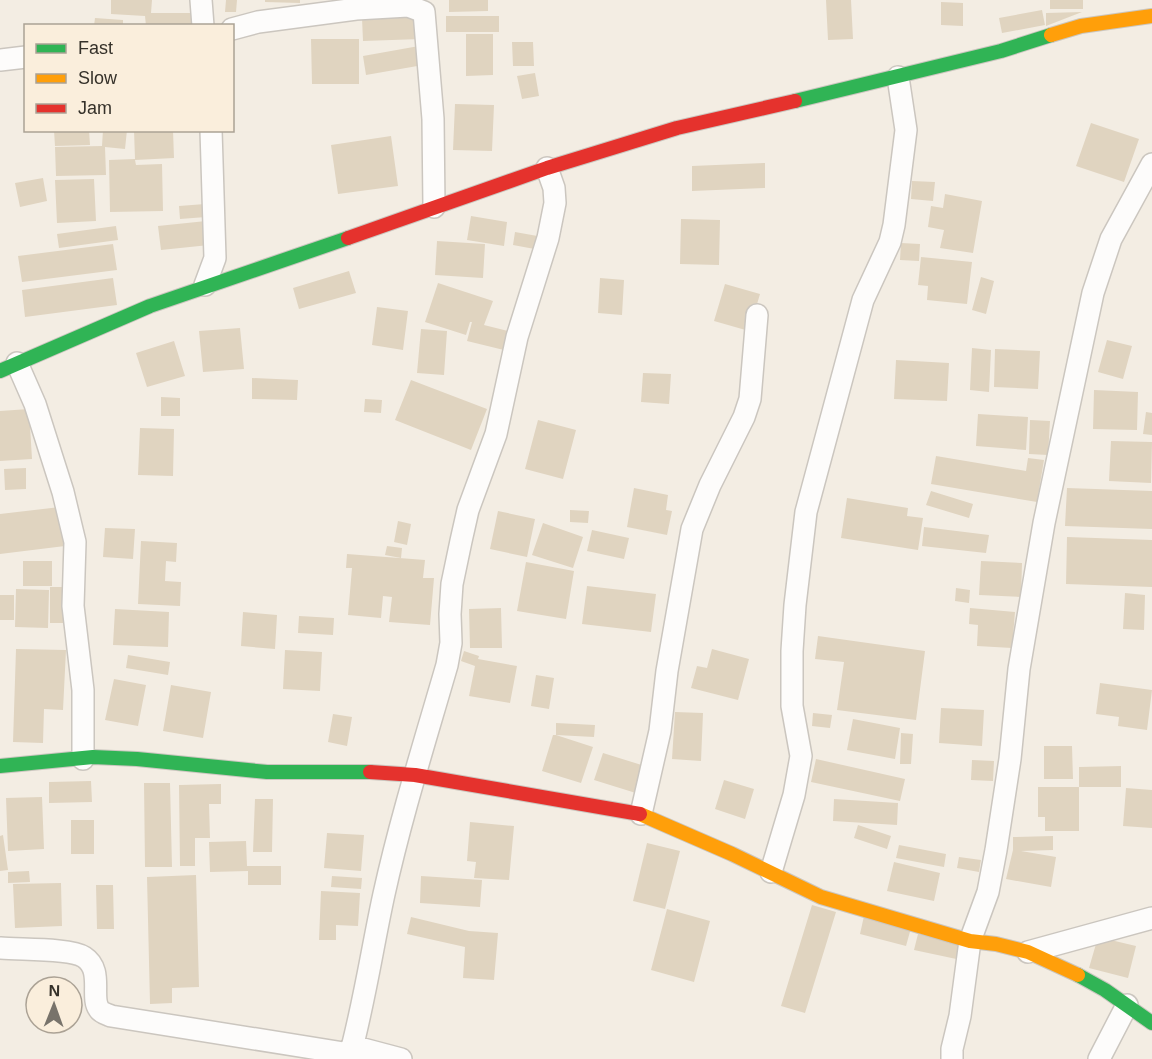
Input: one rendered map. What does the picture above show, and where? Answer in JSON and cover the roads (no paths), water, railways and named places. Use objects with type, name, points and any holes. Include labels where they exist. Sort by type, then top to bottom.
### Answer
[{"type":"street","points":[[201,0],[203,24]]},
{"type":"street","points":[[234,28],[258,22],[356,9],[408,6],[424,12],[433,119],[434,207]]},
{"type":"street","points":[[83,759],[83,690],[73,606],[75,542],[63,492],[35,404],[9,367],[205,285],[243,275],[547,168],[677,129],[1001,51],[1130,10],[1152,16]]},
{"type":"street","points":[[0,60],[24,57]]},
{"type":"street","points":[[771,873],[794,795],[801,756],[792,706],[792,651],[806,512],[863,300],[890,242],[894,225],[906,130],[898,77]]},
{"type":"street","points":[[205,285],[215,258],[211,132]]},
{"type":"street","points":[[952,1059],[970,941],[988,892],[1010,759],[1019,669],[1044,523],[1093,293],[1111,239],[1152,164]]},
{"type":"street","points":[[350,1053],[368,979],[384,893],[451,643],[452,585],[468,510],[496,434],[517,337],[548,238],[555,203],[554,188],[547,168]]},
{"type":"street","points":[[215,258],[243,275]]},
{"type":"street","points":[[640,814],[660,731],[669,660],[692,529],[744,417],[750,399],[757,315]]},
{"type":"street","points":[[0,766],[83,759],[137,759],[267,772],[350,771],[415,775],[640,814],[821,897],[970,941],[996,944],[1028,952],[1104,990],[1152,1023]]},
{"type":"street","points":[[1028,952],[1152,918]]},
{"type":"street","points":[[0,948],[74,953],[86,958],[93,968],[96,980],[97,1007],[100,1012],[111,1016],[401,1059]]},
{"type":"street","points":[[1099,1059],[1126,1005]]}]
